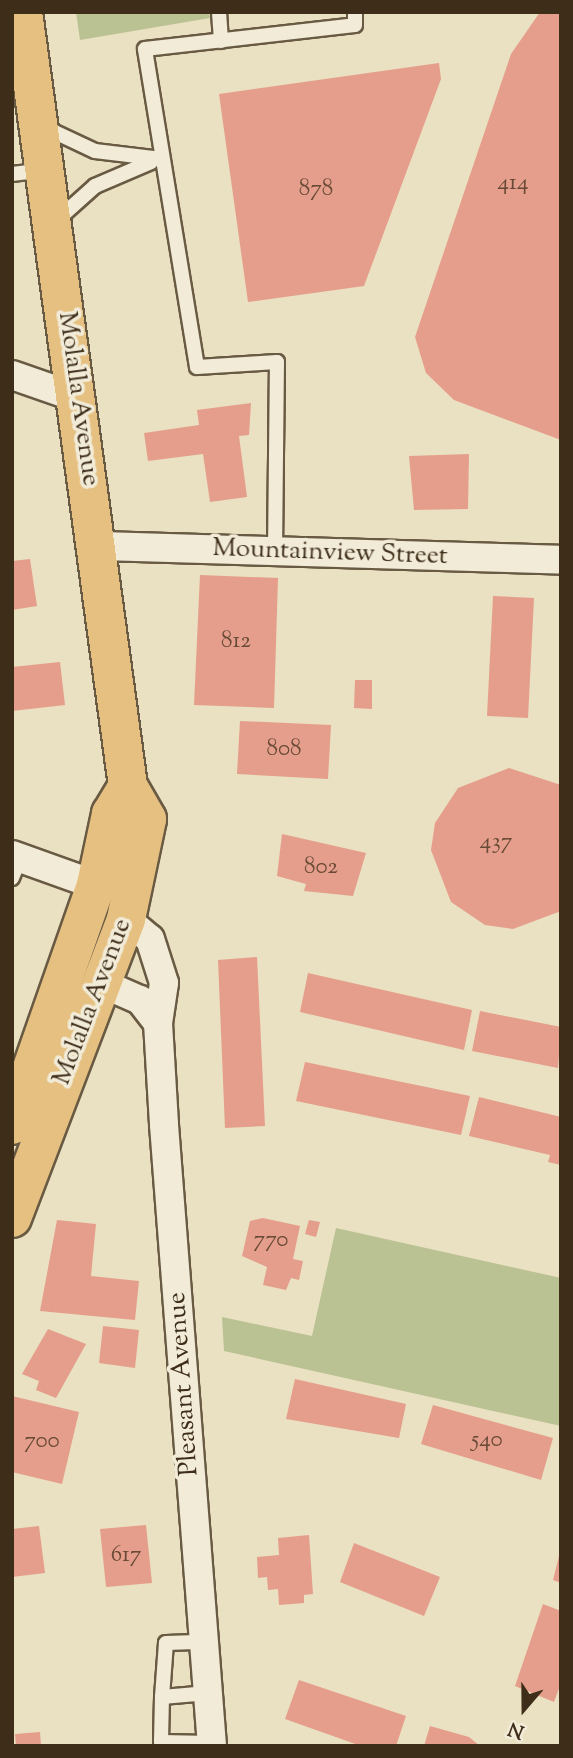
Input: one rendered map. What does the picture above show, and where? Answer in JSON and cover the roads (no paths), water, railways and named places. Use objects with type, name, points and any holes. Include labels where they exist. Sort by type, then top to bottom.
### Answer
[{"type":"main road","name":"Molalla Avenue","points":[[12,1218],[80,1033],[126,919],[147,819],[128,786],[99,546],[54,224],[29,172],[39,125],[23,12]]},
{"type":"main road","name":"Molalla Avenue","points":[[12,1125],[96,885],[111,814],[128,786]]},
{"type":"main road","points":[[80,1033],[84,991],[110,909],[106,889],[96,885]]},
{"type":"street","points":[[12,375],[78,398]]},
{"type":"street","name":"Mountainview Street","points":[[99,546],[561,560]]},
{"type":"street","points":[[15,864],[96,885]]},
{"type":"street","name":"Pleasant Avenue","points":[[126,919],[150,939],[160,960],[158,1023],[212,1744]]},
{"type":"street","points":[[101,983],[140,1000],[158,1023]]},
{"type":"lane","points":[[219,12],[221,40]]},
{"type":"lane","points":[[275,551],[277,362],[197,367],[145,49],[355,25],[355,12]]},
{"type":"lane","points":[[39,125],[95,151],[162,159]]},
{"type":"lane","points":[[54,224],[94,186],[162,159]]},
{"type":"lane","points":[[204,1642],[166,1643],[161,1742],[212,1744]]},
{"type":"lane","points":[[162,1697],[208,1693]]}]
